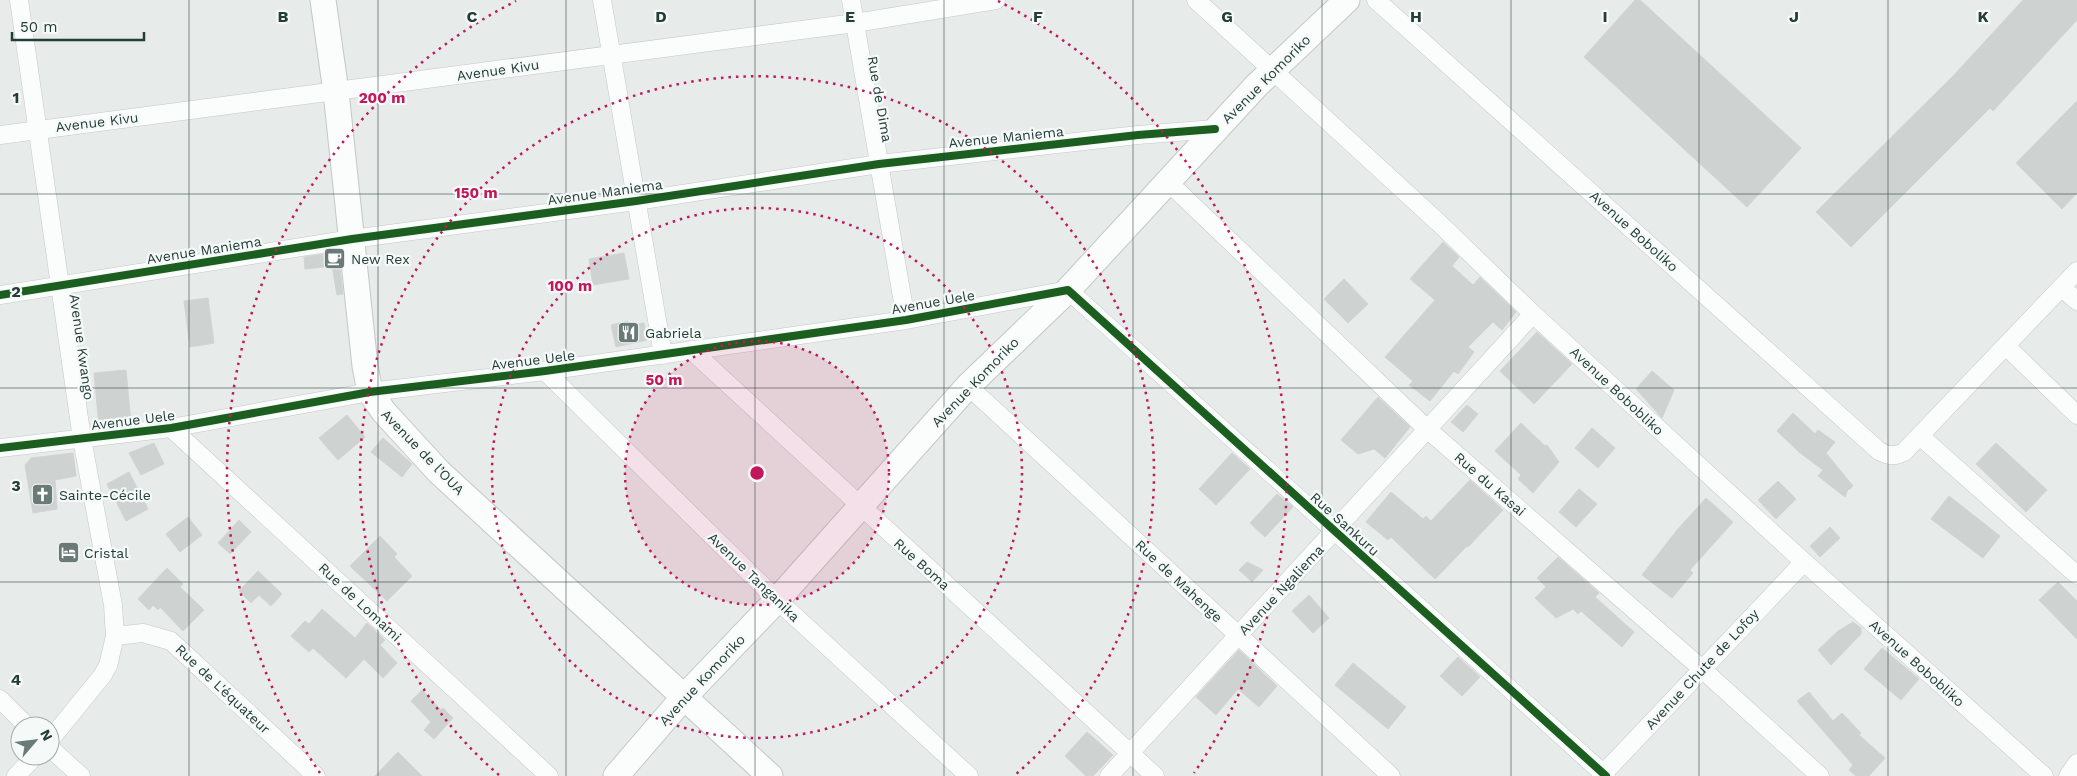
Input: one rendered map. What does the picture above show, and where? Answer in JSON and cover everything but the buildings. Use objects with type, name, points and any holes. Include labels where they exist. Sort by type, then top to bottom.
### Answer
[{"type":"street","name":"Avenue Kwango","points":[[19,0],[82,439],[109,579],[114,636]]},
{"type":"street","name":"Avenue de l’OUA","points":[[323,0],[336,92],[365,366],[370,392],[384,412],[439,472],[770,776]]},
{"type":"street","points":[[602,0],[662,355]]},
{"type":"street","name":"Rue de Dima","points":[[851,0],[906,320]]},
{"type":"street","name":"Avenue Kivu","points":[[0,135],[854,23],[996,0]]},
{"type":"street","name":"Avenue Bobobliko","points":[[1196,0],[1271,71],[1440,224],[1533,314],[1804,562],[2044,776]]},
{"type":"street","name":"Avenue Komoriko","points":[[616,776],[684,697],[777,600],[968,386],[1068,290],[1215,129],[1271,71],[1347,0]]},
{"type":"street","name":"Avenue Boboliko","points":[[1376,0],[1879,451],[1895,456],[1904,452],[1920,436]]},
{"type":"street","name":"Avenue Maniema","points":[[0,294],[352,239],[636,201],[879,164],[1128,136],[1215,129]]},
{"type":"street","name":"Rue du Kasai","points":[[1168,182],[1426,428],[1702,669],[1820,776]]},
{"type":"street","points":[[2077,271],[1920,436],[2077,575]]},
{"type":"street","points":[[2062,288],[2077,301]]},
{"type":"street","name":"Avenue Uele","points":[[0,448],[171,428],[370,392],[545,371],[906,320],[1068,290]]},
{"type":"street","name":"Rue Sankuru","points":[[1068,290],[1603,775]]},
{"type":"street","name":"Avenue Ngaliema","points":[[1108,776],[1239,636],[1426,428],[1533,314]]},
{"type":"street","points":[[2006,346],[2077,415]]},
{"type":"street","name":"Rue Boma","points":[[691,350],[1155,776]]},
{"type":"street","name":"Avenue Tanganika","points":[[545,371],[777,600],[970,776]]},
{"type":"street","name":"Rue de Mahenge","points":[[968,386],[1391,776]]},
{"type":"street","name":"Rue de Lomami","points":[[171,428],[549,776]]},
{"type":"street","name":"Avenue Chute de Lofoy","points":[[1603,775],[1804,562]]},
{"type":"street","name":"Rue de L'équateur","points":[[114,636],[143,633],[171,641],[316,776]]},
{"type":"street","points":[[60,728],[108,666],[114,636]]},
{"type":"street","points":[[0,699],[17,716]]},
{"type":"street","points":[[60,757],[81,776]]},
{"type":"street","points":[[2068,776],[2077,763]]},
{"type":"street","points":[[16,776],[26,766]]},
{"type":"cycle path","points":[[0,295],[352,239],[636,201],[879,164],[1138,135],[1215,129]]},
{"type":"cycle path","points":[[0,448],[171,428],[370,392],[545,371],[906,320],[1068,290],[1606,776]]},
{"type":"place","name":"New Rex","points":[[335,259]]},
{"type":"place","name":"Gabriela","points":[[629,333]]},
{"type":"place","name":"Sainte-Cécile","points":[[43,495]]},
{"type":"place","name":"Cristal","points":[[68,553]]}]
